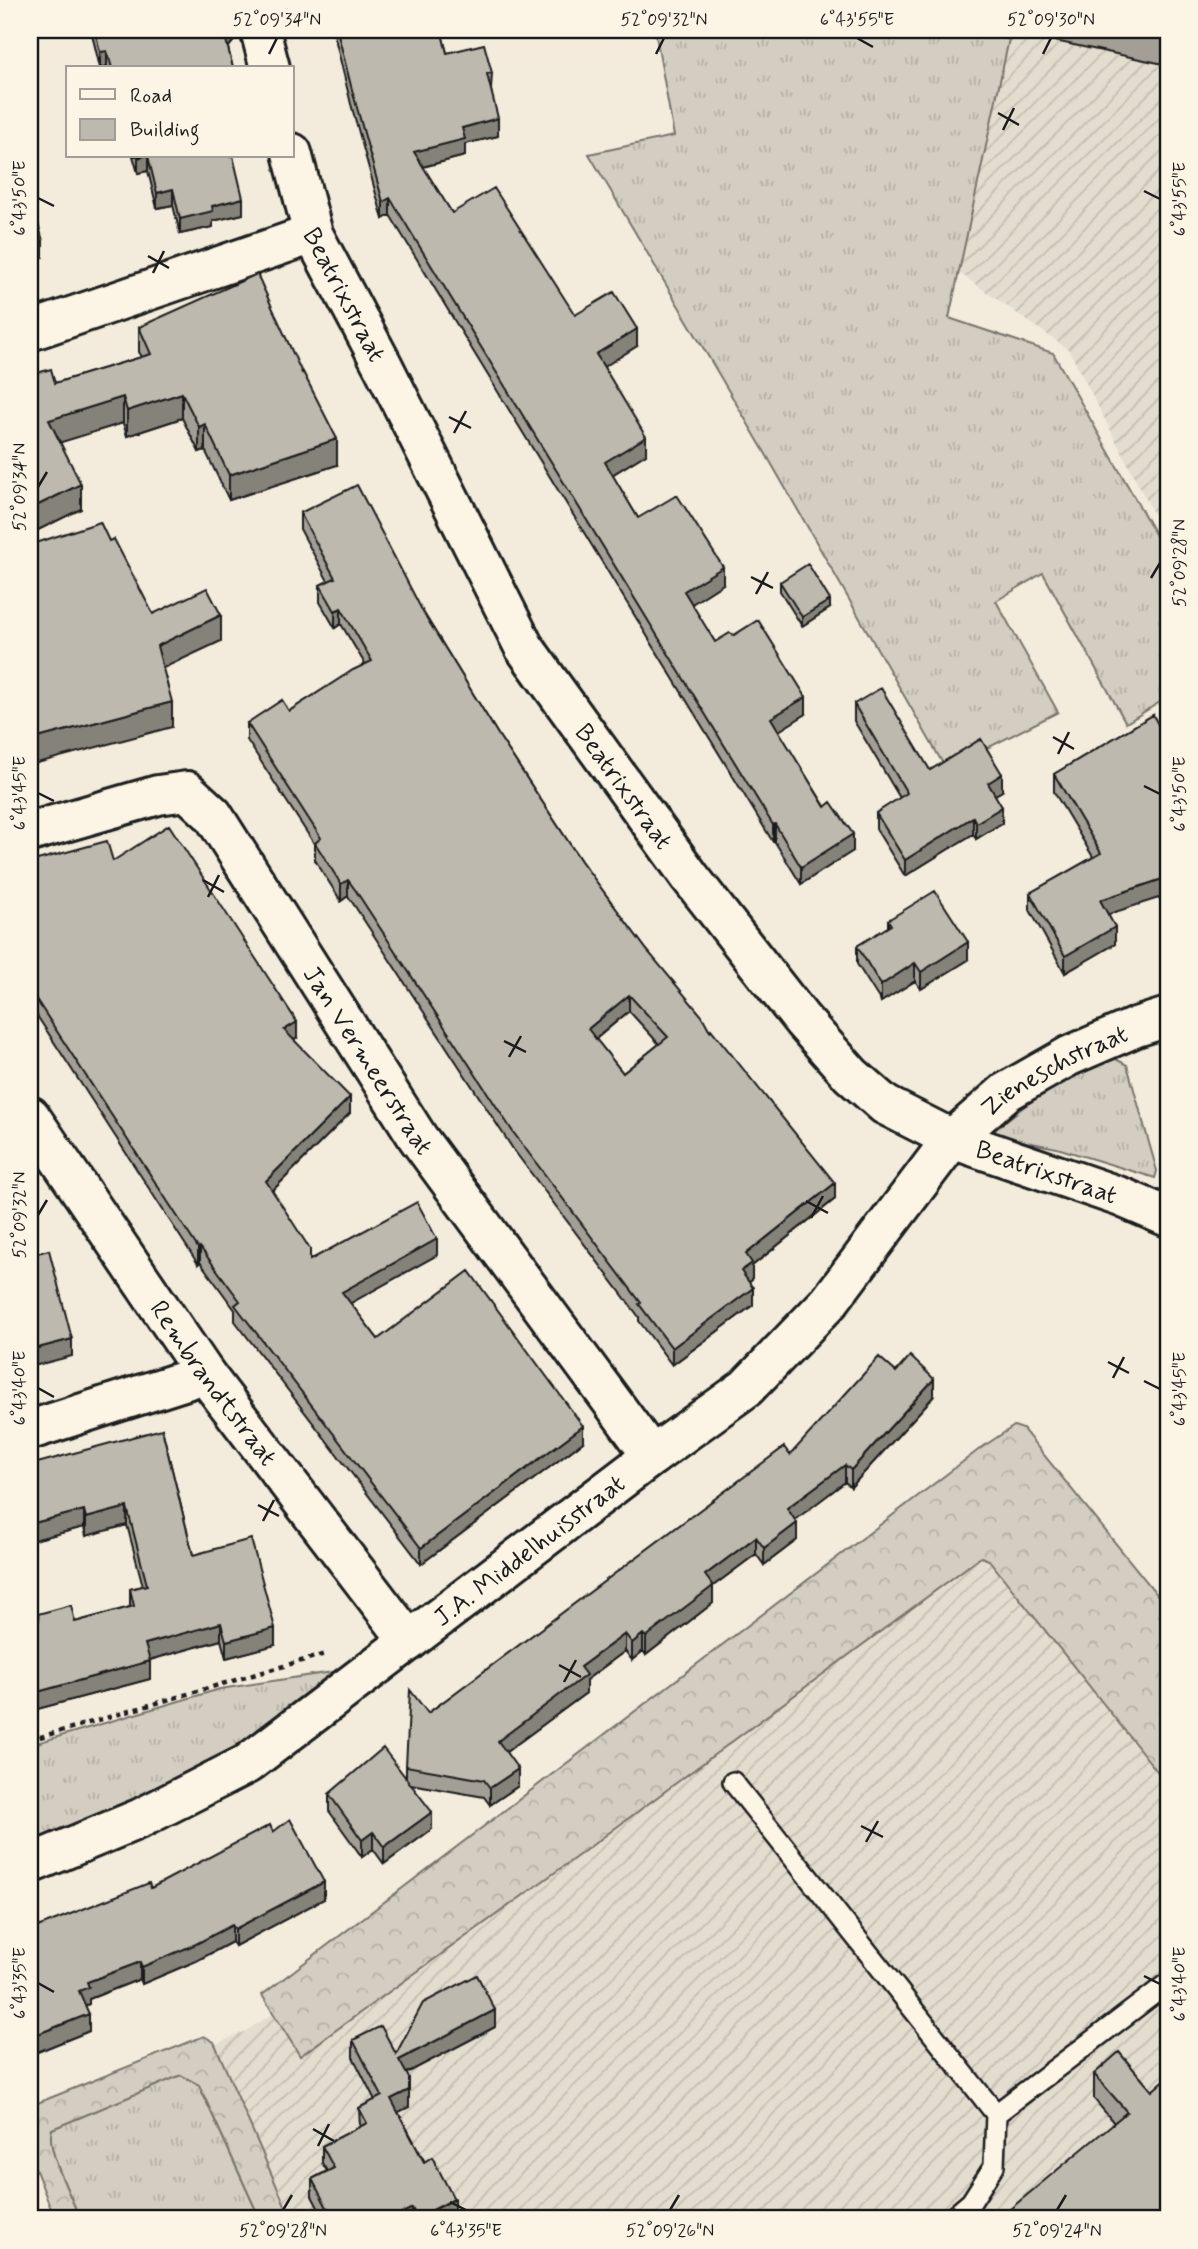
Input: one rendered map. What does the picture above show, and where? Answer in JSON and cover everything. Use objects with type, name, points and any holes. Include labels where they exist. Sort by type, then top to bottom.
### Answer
[{"type":"street","points":[[260,30],[269,66]]},
{"type":"street","name":"Beatrixstraat","points":[[293,158],[313,234],[383,366],[524,647],[690,877],[802,1020],[851,1075],[885,1105],[952,1139],[1121,1197],[1168,1217]]},
{"type":"street","points":[[30,331],[313,234]]},
{"type":"street","name":"Jan Vermeerstraat","points":[[30,832],[158,795],[187,791],[213,815],[418,1138],[652,1456]]},
{"type":"street","name":"Zieneschstraat","points":[[952,1139],[1006,1092],[1069,1056],[1136,1027],[1168,1017]]},
{"type":"street","name":"Rembrandtstraat","points":[[30,1116],[205,1374],[409,1641]]},
{"type":"street","name":"J.A. Middelhuisstraat","points":[[30,1864],[141,1818],[247,1764],[652,1456],[746,1388],[829,1302],[952,1139]]},
{"type":"street","points":[[30,1430],[205,1374]]},
{"type":"lane","points":[[733,1782],[996,2114],[994,2166],[971,2202],[951,2219]]},
{"type":"lane","points":[[996,2114],[1168,1983]]},
{"type":"path","points":[[30,1740],[335,1651]]},
{"type":"shaded area","points":[[683,30],[1168,30],[1168,542],[1069,350],[692,85]]},
{"type":"shaded area","points":[[1013,1471],[1168,1644],[1168,2219],[63,2219],[30,2125],[244,2032],[532,1851]]},
{"type":"green space","points":[[655,30],[976,30],[976,34],[1009,39],[949,318],[1053,353],[1168,557],[1168,697],[1126,723],[1043,573],[996,601],[1058,712],[946,769],[767,456],[589,154],[674,136]]},
{"type":"green space","points":[[1112,1057],[1127,1065],[1157,1171],[1155,1178],[1057,1148],[989,1135],[1047,1091]]},
{"type":"green space","points":[[1014,1426],[1023,1429],[1168,1608],[1168,1785],[989,1560],[981,1557],[575,1858],[300,2056],[262,1995],[981,1448]]},
{"type":"green space","points":[[352,1669],[209,1769],[30,1847],[30,1745],[220,1689]]},
{"type":"green space","points":[[204,2036],[214,2042],[291,2219],[260,2219],[199,2085],[181,2075],[52,2129],[52,2149],[80,2219],[55,2219],[30,2155],[30,2106]]},
{"type":"green space","points":[[181,2075],[199,2085],[260,2219],[80,2219],[52,2149],[52,2129]]},
{"type":"building","points":[[95,30],[230,30],[225,36],[232,66],[111,66],[107,51],[100,52]]},
{"type":"building","points":[[337,30],[441,30],[447,53],[484,44],[492,73],[487,74],[498,118],[462,128],[465,139],[414,152],[452,213],[494,188],[575,315],[614,292],[637,329],[596,354],[646,437],[605,462],[638,518],[677,495],[723,567],[684,591],[715,642],[730,633],[734,635],[758,620],[806,697],[771,718],[825,807],[831,802],[853,834],[801,867],[390,198],[383,202]]},
{"type":"building","points":[[148,158],[233,158],[243,198],[212,206],[213,211],[180,219],[173,189],[157,193]]},
{"type":"building","points":[[30,195],[43,241],[30,245]]},
{"type":"building","points":[[257,274],[302,373],[337,439],[229,475],[205,424],[199,427],[182,393],[127,411],[123,397],[49,420],[81,484],[30,509],[30,375],[51,369],[55,383],[151,354],[139,327]]},
{"type":"building","points":[[357,485],[423,612],[499,736],[581,861],[646,949],[702,1016],[710,1031],[711,1029],[835,1183],[746,1254],[752,1263],[741,1271],[753,1288],[672,1348],[513,1132],[356,891],[348,880],[341,884],[315,843],[321,838],[247,723],[282,700],[289,711],[372,661],[341,608],[335,611],[320,585],[335,578],[300,513]],"holes":[[[629,995],[668,1037],[623,1073],[588,1029]]]},
{"type":"building","points":[[100,522],[109,541],[114,539],[153,614],[207,588],[221,615],[157,646],[172,702],[30,740],[30,545]]},
{"type":"building","points":[[808,564],[830,600],[802,617],[780,582]]},
{"type":"building","points":[[881,688],[930,770],[981,739],[1002,774],[988,783],[1002,807],[976,823],[973,817],[905,860],[876,813],[907,793],[854,704]]},
{"type":"building","points":[[1153,715],[1168,743],[1168,877],[1100,900],[1115,927],[1065,956],[1030,893],[1101,853],[1054,774]]},
{"type":"building","points":[[169,825],[297,1022],[284,1030],[350,1097],[266,1181],[310,1249],[310,1260],[417,1202],[437,1239],[342,1292],[378,1339],[469,1271],[583,1426],[421,1548],[235,1305],[240,1301],[200,1247],[198,1248],[30,990],[30,862],[107,841],[113,861]]},
{"type":"building","points":[[935,891],[968,942],[921,972],[915,963],[881,985],[857,946],[891,925],[888,920]]},
{"type":"building","points":[[49,1250],[72,1339],[30,1350],[30,1255]]},
{"type":"building","points":[[910,1356],[934,1379],[851,1470],[845,1465],[787,1508],[797,1523],[764,1548],[756,1537],[705,1575],[713,1586],[646,1637],[643,1634],[632,1643],[625,1634],[580,1667],[586,1675],[498,1741],[518,1769],[490,1788],[484,1780],[406,1766],[410,1690],[428,1713],[784,1447],[790,1455],[879,1357],[896,1372]]},
{"type":"building","points":[[162,1429],[193,1555],[251,1539],[275,1628],[226,1641],[221,1623],[145,1644],[150,1661],[30,1694],[30,1623],[39,1621],[38,1614],[71,1605],[75,1622],[134,1606],[130,1589],[147,1585],[127,1507],[86,1518],[84,1510],[30,1524],[30,1465]]},
{"type":"building","points":[[383,1748],[432,1812],[384,1847],[373,1832],[362,1840],[329,1794]]},
{"type":"building","points":[[290,1819],[324,1882],[235,1929],[232,1925],[142,1967],[140,1962],[87,1982],[89,1987],[79,1991],[89,2014],[30,2037],[30,1930],[149,1883],[151,1888],[270,1825],[273,1832]]},
{"type":"building","points":[[477,1975],[495,2010],[399,2060],[409,2078],[409,2090],[391,2099],[424,2162],[432,2157],[454,2199],[417,2218],[412,2208],[391,2219],[333,2219],[312,2179],[334,2168],[322,2146],[367,2123],[359,2108],[382,2096],[353,2040],[381,2026],[396,2054],[423,2003]]},
{"type":"building","points":[[1119,2052],[1152,2091],[1168,2077],[1168,2219],[998,2219],[1127,2112],[1094,2074]]}]
